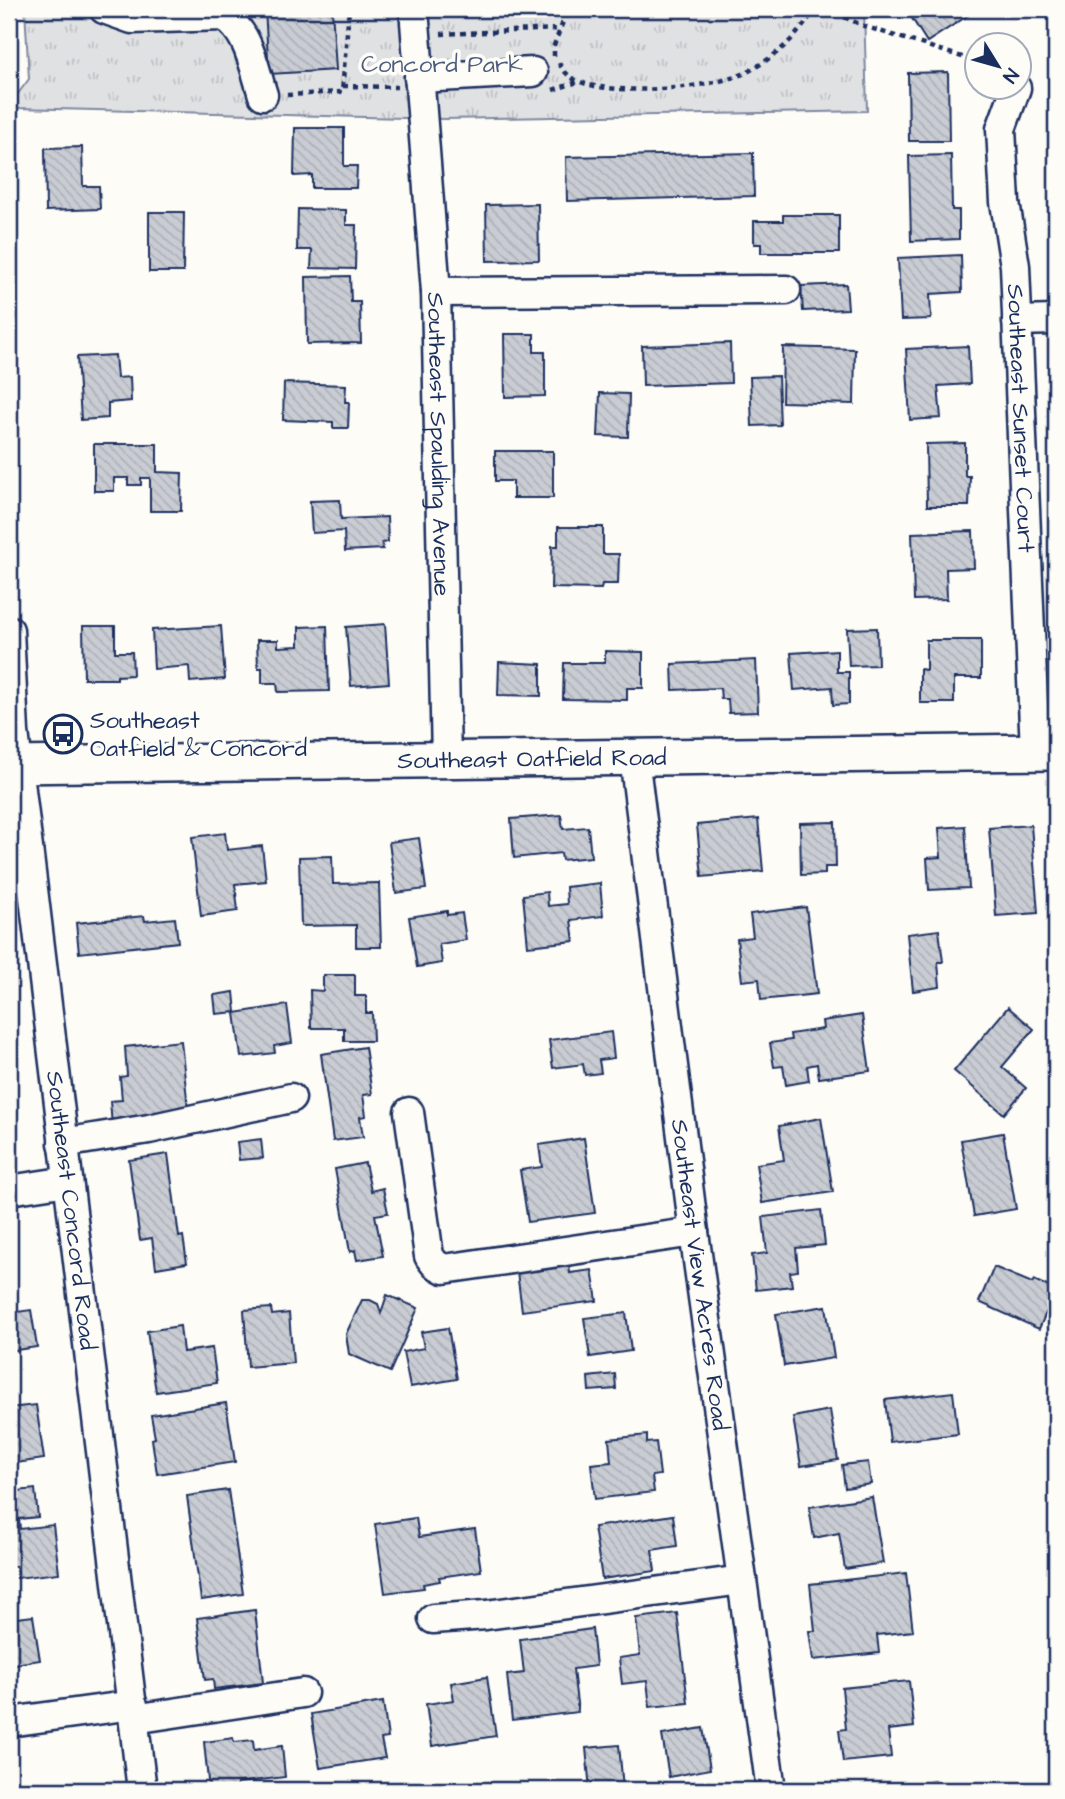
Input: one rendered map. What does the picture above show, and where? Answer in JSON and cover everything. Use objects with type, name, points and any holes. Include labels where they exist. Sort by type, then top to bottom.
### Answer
[{"type":"main road","name":"Southeast Oatfield Road","points":[[14,765],[1046,752]]},
{"type":"street","points":[[104,9],[132,19],[223,16],[232,21],[246,43],[263,95]]},
{"type":"street","name":"Southeast Spaulding Avenue","points":[[415,22],[436,292],[446,760]]},
{"type":"street","points":[[419,78],[533,72]]},
{"type":"street","name":"Southeast Sunset Court","points":[[1011,102],[1001,129],[1005,202],[1015,266],[1046,752]]},
{"type":"street","points":[[436,292],[786,290]]},
{"type":"street","points":[[1017,321],[1056,320]]},
{"type":"street","name":"Southeast Concord Road","points":[[9,630],[14,765],[142,1790]]},
{"type":"street","name":"Southeast View Acres Road","points":[[634,757],[694,1232],[771,1790]]},
{"type":"street","points":[[63,1143],[149,1129],[291,1098]]},
{"type":"street","points":[[409,1112],[429,1256],[444,1269],[694,1232]]},
{"type":"street","points":[[9,1190],[68,1181]]},
{"type":"street","points":[[433,1619],[486,1615],[743,1580]]},
{"type":"street","points":[[9,1721],[134,1712],[303,1693]]},
{"type":"path","points":[[263,95],[342,93],[349,9]]},
{"type":"path","points":[[568,9],[554,45],[554,57],[564,71],[579,82],[611,87],[672,89],[701,85],[746,72],[789,44],[815,9]]},
{"type":"path","points":[[826,9],[864,26],[964,58]]},
{"type":"path","points":[[415,22],[559,29]]},
{"type":"green space","name":"Concord Park","points":[[25,9],[864,9],[867,111],[445,119],[17,108],[17,95],[29,79]]},
{"type":"building","points":[[265,9],[332,9],[336,70],[269,74]]},
{"type":"building","points":[[906,9],[978,9],[927,42]]},
{"type":"building","points":[[948,72],[949,141],[909,141],[908,73]]},
{"type":"building","points":[[295,128],[344,128],[344,166],[357,166],[356,188],[312,188],[312,175],[294,176]]},
{"type":"building","points":[[82,147],[83,186],[99,186],[100,209],[46,211],[45,148]]},
{"type":"building","points":[[753,153],[754,196],[567,201],[566,157]]},
{"type":"building","points":[[951,155],[952,210],[959,210],[959,239],[911,241],[909,156]]},
{"type":"building","points":[[538,204],[539,260],[487,261],[486,205]]},
{"type":"building","points":[[298,209],[346,210],[346,225],[356,225],[355,269],[311,268],[312,250],[297,250]]},
{"type":"building","points":[[149,212],[184,212],[183,272],[149,272]]},
{"type":"building","points":[[783,215],[839,215],[839,253],[761,253],[761,244],[754,244],[754,221],[783,221]]},
{"type":"building","points":[[961,255],[962,292],[930,294],[931,319],[901,320],[898,258]]},
{"type":"building","points":[[350,276],[351,302],[360,302],[361,343],[307,344],[306,277]]},
{"type":"building","points":[[846,284],[848,309],[803,311],[801,286]]},
{"type":"building","points":[[504,334],[534,334],[534,352],[545,352],[545,396],[505,397]]},
{"type":"building","points":[[730,343],[731,383],[643,386],[642,346]]},
{"type":"building","points":[[968,346],[970,384],[938,386],[941,418],[910,420],[906,349]]},
{"type":"building","points":[[783,347],[855,349],[854,404],[782,402]]},
{"type":"building","points":[[115,355],[117,378],[130,377],[131,401],[108,403],[108,418],[81,420],[77,357]]},
{"type":"building","points":[[778,376],[780,425],[752,426],[750,377]]},
{"type":"building","points":[[284,383],[346,385],[345,402],[349,402],[348,428],[333,428],[333,422],[283,420]]},
{"type":"building","points":[[600,393],[629,394],[628,437],[598,436]]},
{"type":"building","points":[[965,443],[965,476],[970,476],[969,506],[927,506],[926,444]]},
{"type":"building","points":[[94,444],[157,444],[157,472],[182,473],[181,511],[150,511],[150,478],[141,478],[141,485],[128,485],[128,478],[114,478],[114,491],[94,491]]},
{"type":"building","points":[[495,451],[553,451],[553,498],[513,498],[513,481],[495,481]]},
{"type":"building","points":[[340,500],[341,519],[387,517],[388,542],[382,543],[383,549],[345,551],[344,531],[312,533],[310,501]]},
{"type":"building","points":[[558,527],[603,527],[603,554],[619,554],[618,584],[602,584],[601,589],[551,588],[552,546],[558,546]]},
{"type":"building","points":[[973,531],[974,568],[946,569],[947,599],[914,600],[912,533]]},
{"type":"building","points":[[385,624],[389,683],[351,686],[346,627]]},
{"type":"building","points":[[83,626],[115,626],[115,652],[132,652],[133,675],[117,676],[117,679],[84,679]]},
{"type":"building","points":[[221,626],[225,679],[190,682],[189,666],[154,669],[152,630]]},
{"type":"building","points":[[327,626],[329,691],[278,692],[277,683],[262,683],[262,668],[258,668],[257,640],[278,640],[278,647],[299,646],[299,627]]},
{"type":"building","points":[[877,628],[878,665],[849,666],[847,629]]},
{"type":"building","points":[[926,640],[981,640],[981,678],[954,678],[954,703],[920,703],[920,669],[926,670]]},
{"type":"building","points":[[837,650],[837,672],[849,672],[849,704],[833,705],[832,687],[794,690],[791,653]]},
{"type":"building","points":[[605,651],[643,652],[643,688],[627,688],[627,700],[563,699],[564,663],[605,663]]},
{"type":"building","points":[[756,660],[758,712],[729,713],[728,699],[721,699],[720,688],[673,690],[672,664]]},
{"type":"building","points":[[499,662],[541,664],[541,696],[498,695]]},
{"type":"building","points":[[561,815],[563,829],[588,827],[591,857],[562,860],[561,853],[514,858],[511,819]]},
{"type":"building","points":[[758,819],[763,871],[702,877],[697,825]]},
{"type":"building","points":[[835,822],[836,867],[825,867],[825,874],[801,875],[800,823]]},
{"type":"building","points":[[1031,825],[1038,913],[996,916],[989,828]]},
{"type":"building","points":[[965,826],[969,888],[929,890],[927,858],[941,857],[939,828]]},
{"type":"building","points":[[225,833],[227,850],[262,846],[266,881],[235,884],[238,911],[201,916],[192,837]]},
{"type":"building","points":[[419,838],[426,889],[396,893],[389,842]]},
{"type":"building","points":[[332,856],[333,884],[379,883],[381,947],[356,947],[356,925],[301,926],[299,857]]},
{"type":"building","points":[[600,883],[603,916],[571,920],[574,941],[528,946],[523,895],[547,892],[548,906],[567,904],[566,887]]},
{"type":"building","points":[[806,907],[817,994],[761,1000],[759,979],[742,981],[737,939],[753,937],[750,914]]},
{"type":"building","points":[[447,911],[447,915],[462,913],[466,940],[439,944],[442,963],[417,967],[409,917]]},
{"type":"building","points":[[144,916],[145,921],[175,918],[178,942],[79,953],[76,923]]},
{"type":"building","points":[[939,930],[943,962],[938,962],[940,987],[913,991],[907,934]]},
{"type":"building","points":[[323,975],[355,975],[355,996],[366,996],[366,1013],[372,1013],[373,1041],[344,1041],[344,1028],[311,1028],[310,990],[323,991]]},
{"type":"building","points":[[234,992],[236,1012],[216,1014],[214,995]]},
{"type":"building","points":[[287,1005],[292,1043],[274,1046],[275,1053],[241,1057],[235,1013]]},
{"type":"building","points":[[1008,1007],[1034,1029],[1002,1067],[1026,1088],[1004,1114],[954,1071]]},
{"type":"building","points":[[862,1015],[870,1071],[819,1078],[817,1064],[807,1066],[809,1081],[786,1085],[783,1066],[774,1067],[770,1043],[791,1040],[790,1034],[823,1029],[822,1021]]},
{"type":"building","points":[[611,1032],[614,1058],[599,1060],[601,1073],[585,1075],[583,1064],[553,1068],[549,1040]]},
{"type":"building","points":[[181,1041],[189,1118],[112,1126],[110,1101],[122,1100],[120,1077],[127,1076],[125,1047]]},
{"type":"building","points":[[365,1047],[372,1094],[363,1095],[366,1116],[360,1117],[363,1137],[333,1141],[321,1054]]},
{"type":"building","points":[[821,1118],[833,1192],[762,1203],[756,1164],[784,1160],[779,1126]]},
{"type":"building","points":[[1003,1133],[1016,1209],[974,1216],[961,1140]]},
{"type":"building","points":[[584,1138],[595,1213],[528,1222],[520,1170],[542,1167],[539,1145]]},
{"type":"building","points":[[261,1139],[263,1158],[239,1160],[237,1142]]},
{"type":"building","points":[[168,1154],[179,1237],[183,1236],[187,1263],[156,1268],[152,1238],[140,1240],[129,1160]]},
{"type":"building","points":[[365,1163],[371,1191],[383,1188],[388,1213],[375,1215],[383,1256],[357,1260],[355,1250],[350,1252],[335,1169]]},
{"type":"building","points":[[821,1210],[825,1245],[796,1248],[798,1271],[790,1272],[792,1286],[756,1290],[752,1255],[767,1253],[763,1217]]},
{"type":"building","points":[[569,1265],[570,1273],[592,1270],[597,1301],[522,1311],[517,1272]]},
{"type":"building","points":[[994,1267],[1056,1290],[1039,1329],[979,1302]]},
{"type":"building","points":[[387,1295],[418,1308],[390,1372],[349,1354],[346,1334],[362,1300],[378,1304],[381,1313]]},
{"type":"building","points":[[826,1306],[834,1358],[784,1366],[776,1314]]},
{"type":"building","points":[[271,1308],[272,1315],[289,1313],[293,1363],[248,1367],[244,1310]]},
{"type":"building","points":[[31,1310],[37,1347],[9,1351],[9,1313]]},
{"type":"building","points":[[626,1313],[631,1351],[590,1357],[584,1318]]},
{"type":"building","points":[[180,1326],[183,1352],[212,1348],[217,1383],[156,1392],[147,1331]]},
{"type":"building","points":[[448,1328],[457,1379],[410,1387],[403,1352],[424,1348],[421,1332]]},
{"type":"building","points":[[615,1374],[616,1389],[589,1391],[588,1377]]},
{"type":"building","points":[[953,1392],[958,1434],[890,1442],[885,1400]]},
{"type":"building","points":[[226,1403],[235,1462],[157,1474],[151,1415]]},
{"type":"building","points":[[36,1405],[44,1459],[9,1464],[9,1408]]},
{"type":"building","points":[[830,1410],[838,1460],[801,1466],[793,1417]]},
{"type":"building","points":[[647,1435],[647,1443],[656,1442],[660,1475],[652,1476],[654,1492],[595,1499],[591,1464],[611,1462],[609,1439]]},
{"type":"building","points":[[868,1462],[871,1484],[845,1488],[842,1465]]},
{"type":"building","points":[[35,1489],[38,1517],[19,1519],[20,1529],[53,1525],[59,1573],[17,1578],[16,1566],[9,1567],[9,1492]]},
{"type":"building","points":[[228,1490],[243,1594],[201,1600],[187,1496]]},
{"type":"building","points":[[872,1497],[883,1563],[845,1569],[839,1533],[814,1538],[809,1507]]},
{"type":"building","points":[[673,1515],[677,1546],[652,1550],[655,1571],[602,1579],[594,1527]]},
{"type":"building","points":[[416,1518],[419,1537],[475,1529],[481,1571],[439,1577],[440,1581],[423,1584],[424,1588],[385,1593],[375,1524]]},
{"type":"building","points":[[906,1573],[913,1631],[877,1635],[879,1653],[813,1660],[809,1631],[815,1631],[810,1584]]},
{"type":"building","points":[[255,1610],[263,1683],[214,1689],[213,1679],[205,1680],[197,1618]]},
{"type":"building","points":[[677,1613],[688,1703],[650,1707],[647,1681],[622,1684],[619,1658],[640,1655],[636,1618]]},
{"type":"building","points":[[33,1616],[40,1660],[9,1665],[9,1619]]},
{"type":"building","points":[[592,1629],[596,1666],[573,1669],[578,1712],[512,1720],[507,1675],[524,1673],[520,1639]]},
{"type":"building","points":[[487,1677],[496,1736],[432,1746],[426,1704],[454,1700],[451,1683]]},
{"type":"building","points":[[909,1681],[914,1727],[888,1730],[891,1757],[843,1762],[839,1730],[846,1729],[842,1688]]},
{"type":"building","points":[[383,1702],[388,1738],[381,1739],[385,1758],[320,1768],[311,1714]]},
{"type":"building","points":[[703,1728],[710,1769],[669,1777],[662,1735]]},
{"type":"building","points":[[233,1738],[234,1742],[253,1740],[254,1750],[282,1746],[285,1777],[237,1783],[238,1788],[209,1790],[204,1742]]},
{"type":"building","points":[[619,1745],[623,1788],[590,1790],[586,1748]]},
{"type":"building","points":[[934,1781],[936,1790],[886,1790]]},
{"type":"place","name":"Southeast Oatfield & Concord","points":[[63,734]]}]
